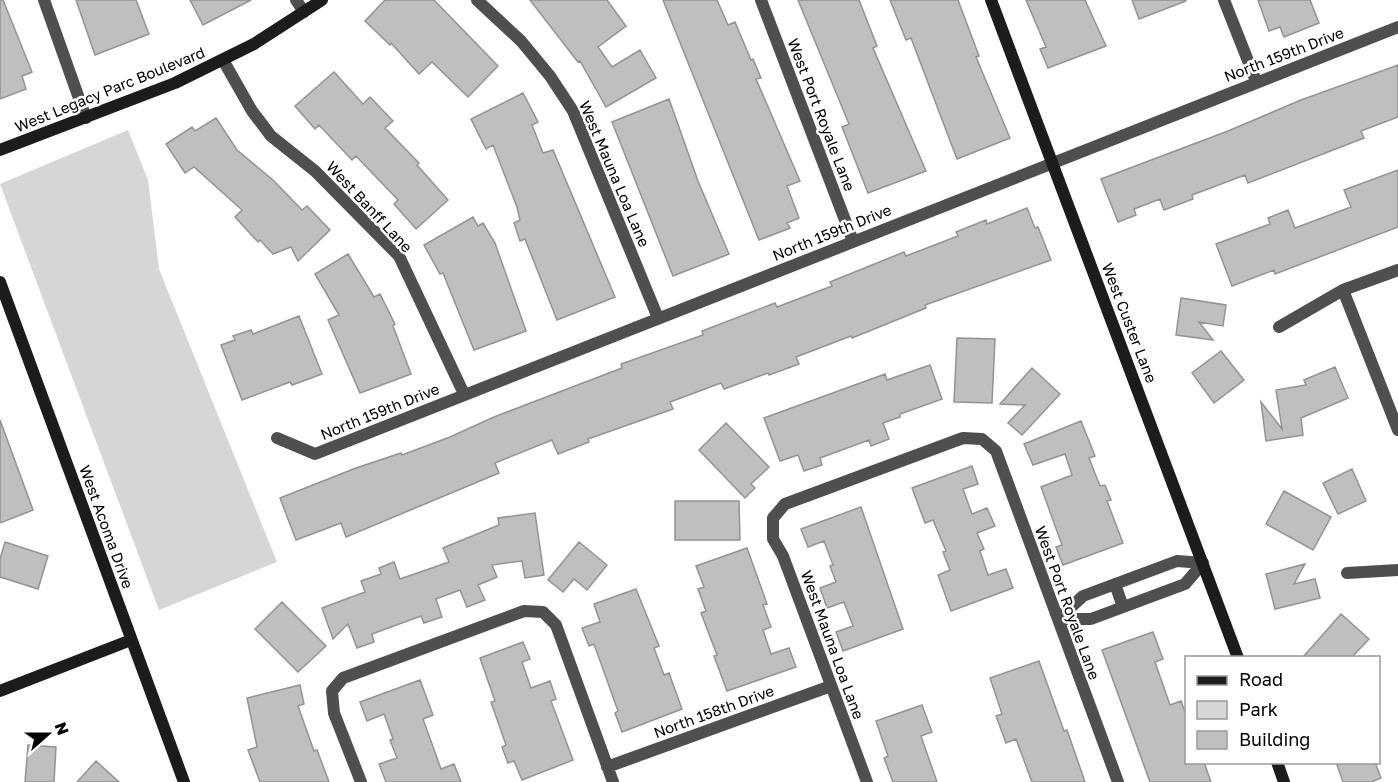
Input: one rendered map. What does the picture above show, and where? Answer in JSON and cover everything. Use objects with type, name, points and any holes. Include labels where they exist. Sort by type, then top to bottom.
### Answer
[{"type":"street","points":[[44,0],[86,118]]},
{"type":"street","points":[[296,0],[304,12]]},
{"type":"street","name":"West Legacy Parc Boulevard","points":[[0,150],[175,83],[254,44],[322,0]]},
{"type":"street","name":"West Mauna Loa Lane","points":[[477,0],[521,41],[550,76],[573,111],[658,318]]},
{"type":"street","name":"West Port Royale Lane","points":[[761,0],[853,241]]},
{"type":"street","name":"West Custer Lane","points":[[991,0],[1238,656]]},
{"type":"street","points":[[1224,0],[1256,81]]},
{"type":"street","name":"North 159th Drive","points":[[277,438],[315,454],[1256,81],[1398,27]]},
{"type":"street","name":"West Banff Lane","points":[[223,60],[252,111],[271,136],[315,171],[399,256],[464,394]]},
{"type":"street","points":[[1279,327],[1343,290],[1398,270]]},
{"type":"street","name":"West Acoma Drive","points":[[0,282],[184,782]]},
{"type":"street","points":[[1343,290],[1398,430]]},
{"type":"street","name":"West Port Royale Lane","points":[[773,518],[785,504],[963,438],[982,439],[996,451],[1118,782]]},
{"type":"street","name":"West Mauna Loa Lane","points":[[773,518],[773,539],[783,556],[867,782]]},
{"type":"street","points":[[1058,619],[1083,596],[1177,561],[1203,563]]},
{"type":"street","points":[[1058,619],[1091,619],[1185,584],[1203,563]]},
{"type":"street","points":[[1347,573],[1398,570]]},
{"type":"street","points":[[1115,584],[1123,607]]},
{"type":"street","points":[[361,782],[334,713],[332,691],[343,678],[524,611],[543,612],[556,625],[613,782]]},
{"type":"street","points":[[0,691],[131,640]]},
{"type":"street","name":"North 158th Drive","points":[[607,767],[831,686]]},
{"type":"street","points":[[1278,764],[1284,782]]},
{"type":"green space","points":[[128,130],[148,180],[159,269],[277,562],[159,610],[0,184]]},
{"type":"building","points":[[0,0],[3,0],[32,72],[22,76],[26,89],[0,99]]},
{"type":"building","points":[[76,0],[136,0],[149,34],[95,55]]},
{"type":"building","points":[[190,0],[251,0],[203,25]]},
{"type":"building","points":[[385,0],[434,0],[498,66],[468,97],[432,62],[419,74],[391,43],[390,45],[365,21]]},
{"type":"building","points":[[530,0],[607,0],[626,26],[598,47],[612,67],[640,50],[656,78],[606,107],[580,61],[578,62]]},
{"type":"building","points":[[663,0],[717,0],[728,25],[735,22],[761,78],[756,79],[800,181],[787,186],[799,218],[787,223],[790,228],[759,240]]},
{"type":"building","points":[[798,0],[859,0],[877,46],[873,48],[926,171],[868,193],[842,127],[849,124]]},
{"type":"building","points":[[890,0],[958,0],[979,56],[976,57],[1010,138],[957,159],[911,38],[906,40]]},
{"type":"building","points":[[1026,0],[1085,0],[1106,46],[1048,68],[1040,49],[1046,47]]},
{"type":"building","points":[[1132,0],[1186,0],[1186,1],[1139,19]]},
{"type":"building","points":[[1258,0],[1310,0],[1319,23],[1284,37],[1280,27],[1269,31]]},
{"type":"building","points":[[1398,65],[1398,117],[1361,131],[1364,138],[1248,183],[1245,175],[1192,195],[1193,199],[1164,210],[1160,199],[1134,209],[1136,215],[1118,222],[1101,179],[1228,131],[1301,100]]},
{"type":"building","points":[[334,72],[363,104],[370,97],[393,121],[385,128],[419,163],[417,165],[448,200],[416,229],[394,204],[398,200],[356,156],[352,160],[319,125],[315,129],[295,106]]},
{"type":"building","points":[[523,93],[538,122],[532,125],[543,153],[553,150],[615,297],[557,320],[525,239],[520,241],[514,223],[520,220],[517,207],[493,145],[486,149],[471,119]]},
{"type":"building","points":[[669,99],[698,181],[729,254],[673,276],[612,122]]},
{"type":"building","points":[[216,118],[237,150],[273,180],[302,210],[307,206],[330,230],[298,261],[291,247],[273,254],[260,240],[258,242],[235,217],[242,210],[194,167],[185,173],[166,144],[192,127],[195,131]]},
{"type":"building","points":[[1398,170],[1398,227],[1275,274],[1274,270],[1232,286],[1216,244],[1270,224],[1268,218],[1288,210],[1295,228],[1351,207],[1344,190]]},
{"type":"building","points":[[1027,208],[1035,228],[1038,227],[1051,260],[925,305],[926,308],[852,338],[851,336],[796,357],[799,364],[724,389],[721,383],[670,402],[673,409],[588,439],[589,442],[558,454],[552,440],[495,463],[499,473],[346,537],[341,523],[296,540],[280,498],[356,468],[401,453],[402,455],[450,437],[494,417],[622,368],[621,364],[703,335],[702,331],[775,303],[777,307],[832,286],[830,282],[904,252],[906,256],[958,236],[956,232],[986,220],[987,224]]},
{"type":"building","points":[[473,217],[478,226],[483,223],[495,243],[526,331],[474,350],[443,273],[440,274],[424,245]]},
{"type":"building","points":[[348,254],[374,297],[380,294],[395,324],[393,326],[411,374],[360,393],[328,320],[339,315],[315,274]]},
{"type":"building","points":[[1181,298],[1226,305],[1223,326],[1199,322],[1213,340],[1176,335]]},
{"type":"building","points":[[299,316],[322,374],[292,385],[290,382],[242,400],[221,345],[235,340],[233,336],[251,330],[253,334]]},
{"type":"building","points":[[957,338],[995,339],[992,403],[954,402]]},
{"type":"building","points":[[1221,351],[1244,380],[1214,403],[1192,373]]},
{"type":"building","points":[[930,365],[942,399],[900,414],[900,417],[883,423],[889,439],[871,446],[869,440],[820,458],[822,465],[804,471],[798,455],[780,461],[764,418],[885,374],[887,380]]},
{"type":"building","points":[[1335,367],[1348,398],[1301,418],[1303,435],[1266,441],[1261,402],[1282,429],[1276,390],[1306,385],[1304,380]]},
{"type":"building","points":[[1032,368],[1060,394],[1022,435],[1008,423],[1025,405],[1000,404]]},
{"type":"building","points":[[0,420],[33,510],[0,523]]},
{"type":"building","points":[[1081,421],[1095,456],[1089,458],[1100,486],[1105,485],[1111,500],[1107,501],[1123,543],[1063,565],[1056,547],[1062,545],[1041,487],[1072,475],[1065,454],[1033,465],[1024,444]]},
{"type":"building","points":[[726,423],[769,467],[751,484],[755,488],[745,498],[699,450]]},
{"type":"building","points":[[972,466],[978,484],[963,489],[972,514],[987,508],[995,526],[977,533],[984,549],[980,551],[988,575],[1006,569],[1013,588],[951,611],[938,575],[950,570],[943,552],[946,551],[933,520],[925,523],[912,488]]},
{"type":"building","points":[[1352,469],[1366,501],[1338,514],[1323,483]]},
{"type":"building","points":[[1284,491],[1331,517],[1313,550],[1266,524]]},
{"type":"building","points":[[675,501],[739,501],[740,540],[675,540]]},
{"type":"building","points":[[861,507],[903,629],[843,651],[836,632],[853,626],[844,602],[827,608],[820,588],[836,582],[830,566],[833,565],[824,541],[808,547],[801,529]]},
{"type":"building","points":[[535,513],[544,575],[525,578],[522,561],[492,565],[497,577],[478,585],[485,600],[467,607],[460,590],[436,599],[442,617],[424,623],[421,616],[372,634],[374,642],[357,648],[348,624],[333,639],[322,608],[365,592],[361,581],[381,574],[379,568],[394,562],[400,579],[449,562],[443,548],[499,525],[498,518]]},
{"type":"building","points":[[5,542],[48,556],[38,589],[0,577],[0,559]]},
{"type":"building","points":[[579,542],[607,565],[587,590],[574,579],[563,592],[548,580]]},
{"type":"building","points":[[747,548],[767,604],[763,605],[771,627],[763,630],[771,654],[789,648],[796,667],[727,691],[714,656],[717,655],[701,613],[706,611],[698,589],[704,587],[696,566]]},
{"type":"building","points":[[1305,564],[1294,584],[1315,579],[1320,598],[1275,609],[1266,574]]},
{"type":"building","points":[[636,589],[659,646],[654,648],[664,675],[669,673],[682,709],[622,732],[615,713],[618,711],[594,644],[589,646],[582,628],[600,622],[594,604]]},
{"type":"building","points":[[282,602],[326,646],[298,672],[255,629]]},
{"type":"building","points":[[1341,614],[1369,639],[1353,656],[1304,656]]},
{"type":"building","points":[[1153,632],[1163,659],[1155,662],[1170,705],[1181,701],[1185,712],[1185,764],[1205,764],[1211,782],[1150,782],[1102,650]]},
{"type":"building","points":[[523,642],[530,659],[522,662],[531,688],[550,681],[556,699],[551,701],[573,760],[522,780],[514,761],[508,763],[502,747],[506,745],[491,702],[495,701],[480,658]]},
{"type":"building","points":[[1039,661],[1085,782],[1032,782],[1016,739],[1006,743],[996,716],[1002,714],[990,678]]},
{"type":"building","points":[[420,680],[433,715],[423,719],[441,769],[454,764],[461,782],[386,782],[379,764],[397,758],[390,740],[393,739],[384,714],[367,721],[360,702]]},
{"type":"building","points":[[300,685],[304,704],[298,706],[314,751],[317,750],[329,782],[260,782],[248,750],[257,747],[247,698]]},
{"type":"building","points":[[922,705],[932,732],[921,736],[937,782],[893,782],[884,758],[888,756],[876,721]]},
{"type":"building","points":[[28,745],[56,747],[54,782],[25,782]]},
{"type":"building","points":[[96,761],[119,782],[77,782]]},
{"type":"building","points":[[1337,764],[1376,764],[1381,778],[1371,782],[1343,782]]}]
